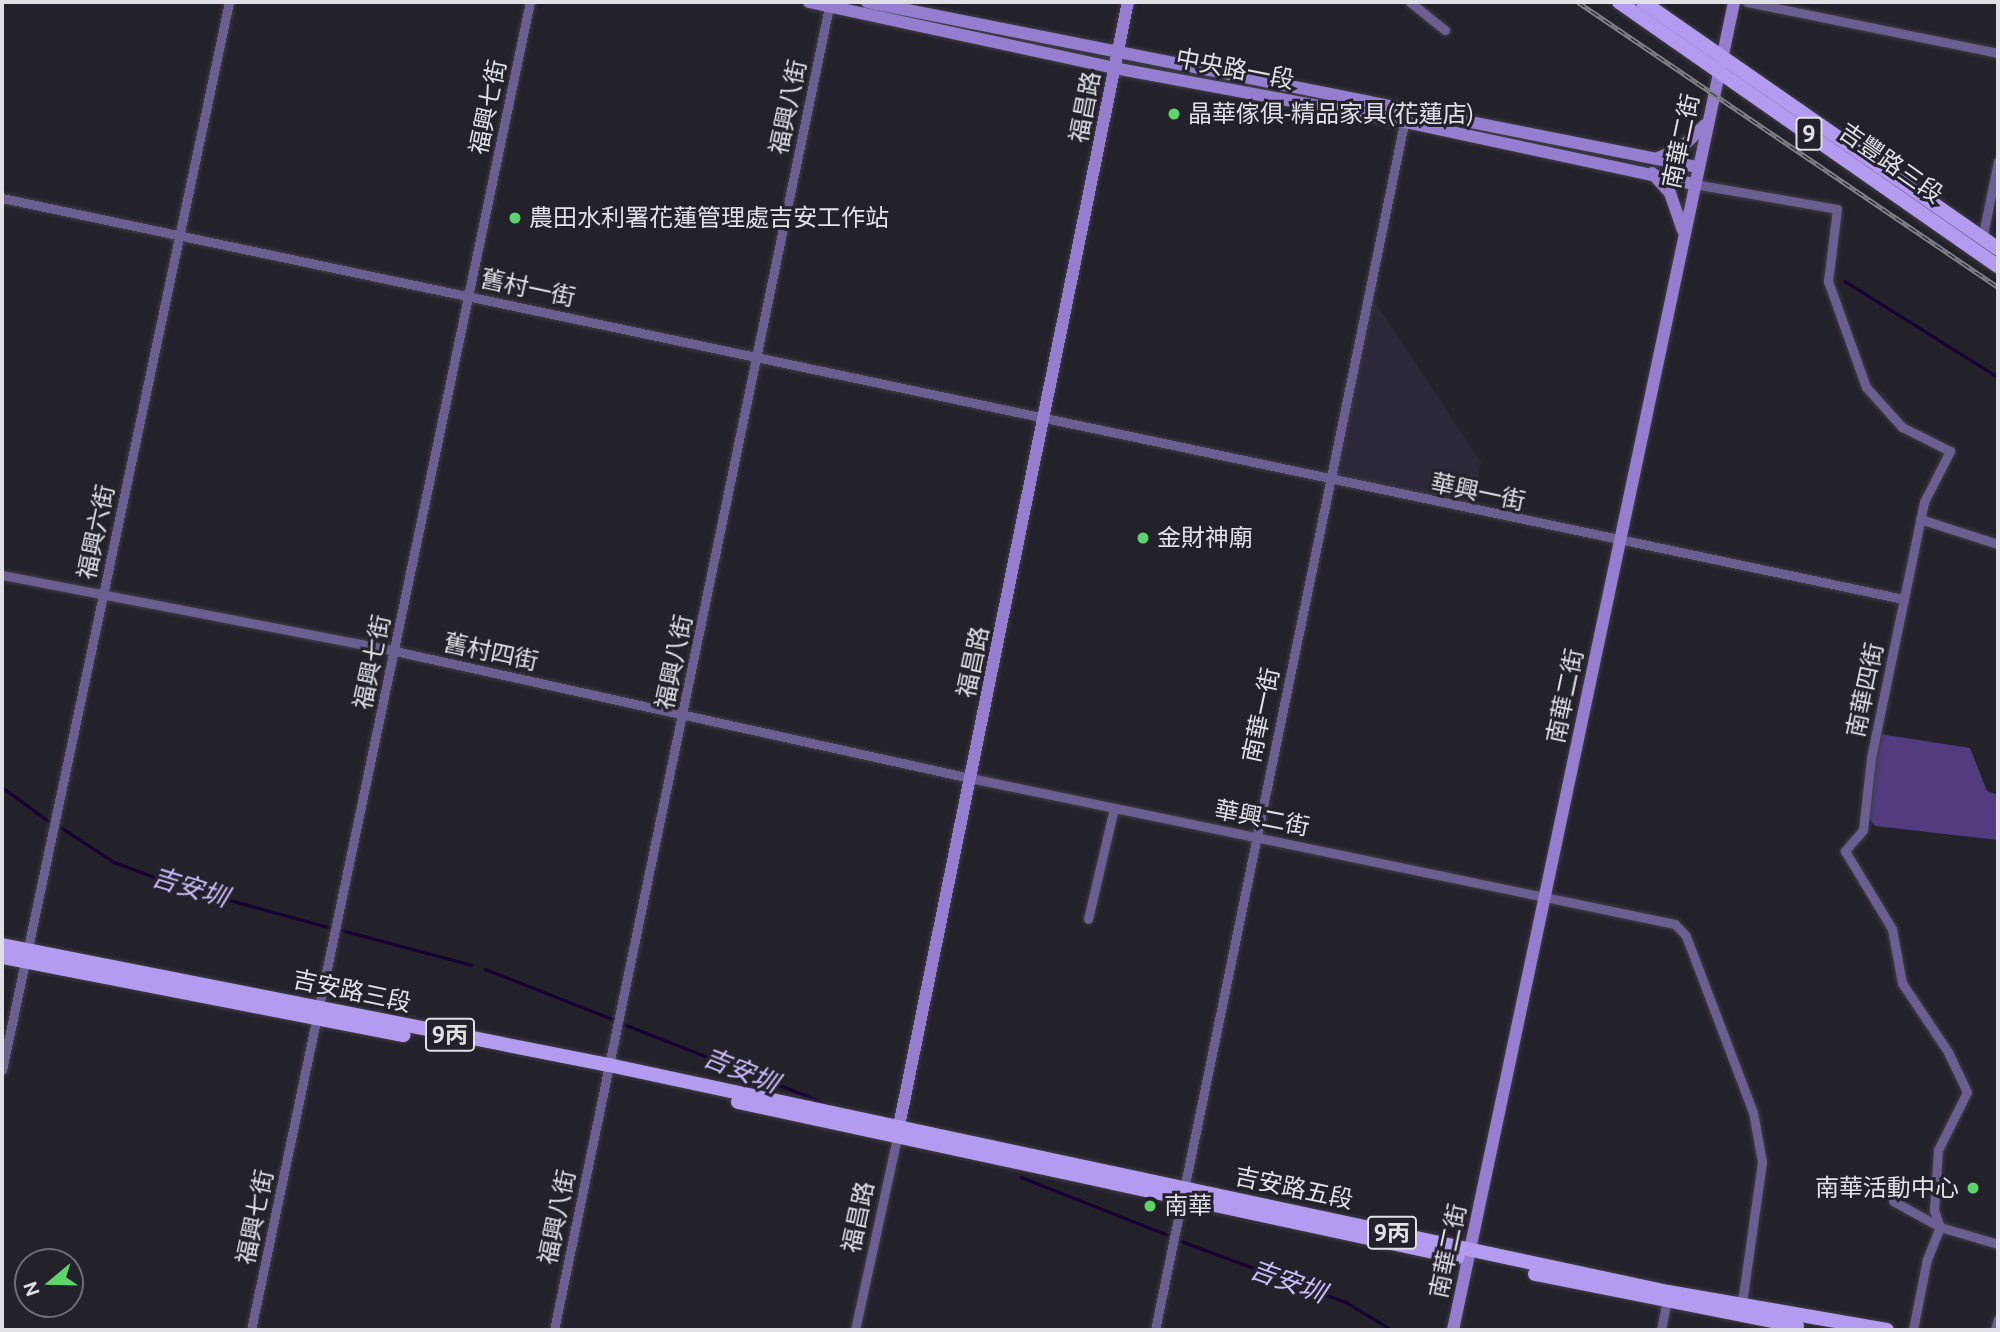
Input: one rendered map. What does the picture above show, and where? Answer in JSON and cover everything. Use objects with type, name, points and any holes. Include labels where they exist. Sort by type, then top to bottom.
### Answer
[{"type":"main road","name":"吉豐路三段","points":[[1619,2],[1721,65],[1998,249]]},
{"type":"main road","name":"吉豐路三段","points":[[1643,2],[1721,65],[1998,266]]},
{"type":"main road","name":"吉安路三段","points":[[2,945],[26,956]]},
{"type":"main road","name":"吉安路三段","points":[[2,957],[26,956],[317,1011],[608,1069],[897,1133]]},
{"type":"main road","name":"吉安路五段","points":[[897,1133],[1667,1297],[1887,1330]]},
{"type":"main road","name":"吉安路五段","points":[[1741,1309],[1822,1330]]},
{"type":"street","name":"福興六街","points":[[2,1070],[229,2]]},
{"type":"street","name":"福興七街","points":[[251,1330],[530,2]]},
{"type":"street","name":"中央路一段","points":[[809,2],[829,4],[1114,68],[1405,122],[1694,184]]},
{"type":"street","name":"中央路一段","points":[[867,2],[1117,53],[1408,107],[1697,167]]},
{"type":"street","name":"福昌路","points":[[855,1330],[1045,420],[1128,2]]},
{"type":"street","points":[[1410,2],[1445,30]]},
{"type":"street","name":"南華二街","points":[[1453,1330],[1705,124],[1734,2]]},
{"type":"street","points":[[1747,2],[1998,53]]},
{"type":"street","name":"福興八街","points":[[554,1330],[829,4]]},
{"type":"street","name":"南華一街","points":[[1155,1330],[1408,107]]},
{"type":"street","points":[[1658,158],[1681,148],[1705,124]]},
{"type":"street","points":[[1982,239],[1998,162]]},
{"type":"street","points":[[1652,173],[1670,193],[1683,230]]},
{"type":"street","name":"南華四街","points":[[1694,184],[1837,209],[1828,281],[1866,387],[1902,427],[1950,451],[1920,519],[1871,758],[1866,820],[1863,830],[1845,851],[1892,929],[1902,983],[1948,1052],[1967,1092],[1938,1150],[1934,1210],[1940,1227]]},
{"type":"street","name":"舊村一街","points":[[2,198],[1045,420]]},
{"type":"street","name":"華興一街","points":[[1045,420],[1904,599]]},
{"type":"street","points":[[1920,519],[1998,544]]},
{"type":"street","name":"舊村四街","points":[[2,575],[102,592],[395,651],[970,778]]},
{"type":"street","name":"華興二街","points":[[970,778],[1675,924],[1686,936],[1753,1112],[1762,1162],[1741,1309]]},
{"type":"street","points":[[1088,919],[1114,808]]},
{"type":"street","points":[[1893,1201],[1940,1227],[1998,1244]]},
{"type":"street","points":[[1913,1330],[1927,1259],[1940,1227]]},
{"type":"street","points":[[1661,1330],[1667,1297]]},
{"type":"street","points":[[1995,1330],[1998,1319]]},
{"type":"shaded area","points":[[1371,296],[1481,462],[1474,505],[1333,476]]},
{"type":"shaded area","points":[[1880,734],[1970,748],[1987,791],[1998,795],[1998,840],[1875,826],[1868,817]]},
{"type":"waterway","points":[[1845,281],[1998,377]]},
{"type":"waterway","name":"吉安圳","points":[[2,787],[50,822]]},
{"type":"waterway","name":"吉安圳","points":[[59,826],[114,862],[179,886],[328,927]]},
{"type":"waterway","name":"吉安圳","points":[[338,929],[471,965]]},
{"type":"waterway","name":"吉安圳","points":[[485,969],[615,1020]]},
{"type":"waterway","name":"吉安圳","points":[[621,1023],[830,1105]]},
{"type":"waterway","name":"吉安圳","points":[[1021,1177],[1168,1235]]},
{"type":"waterway","name":"吉安圳","points":[[1181,1241],[1346,1302],[1392,1330]]},
{"type":"railway","points":[[1578,2],[1998,287]]},
{"type":"place","name":"晶華傢俱-精品家具(花蓮店)","points":[[1174,114]]},
{"type":"place","name":"農田水利署花蓮管理處吉安工作站","points":[[515,218]]},
{"type":"place","name":"金財神廟","points":[[1143,538]]},
{"type":"place","name":"南華活動中心","points":[[1973,1188]]},
{"type":"place","name":"南華","points":[[1150,1206]]}]
